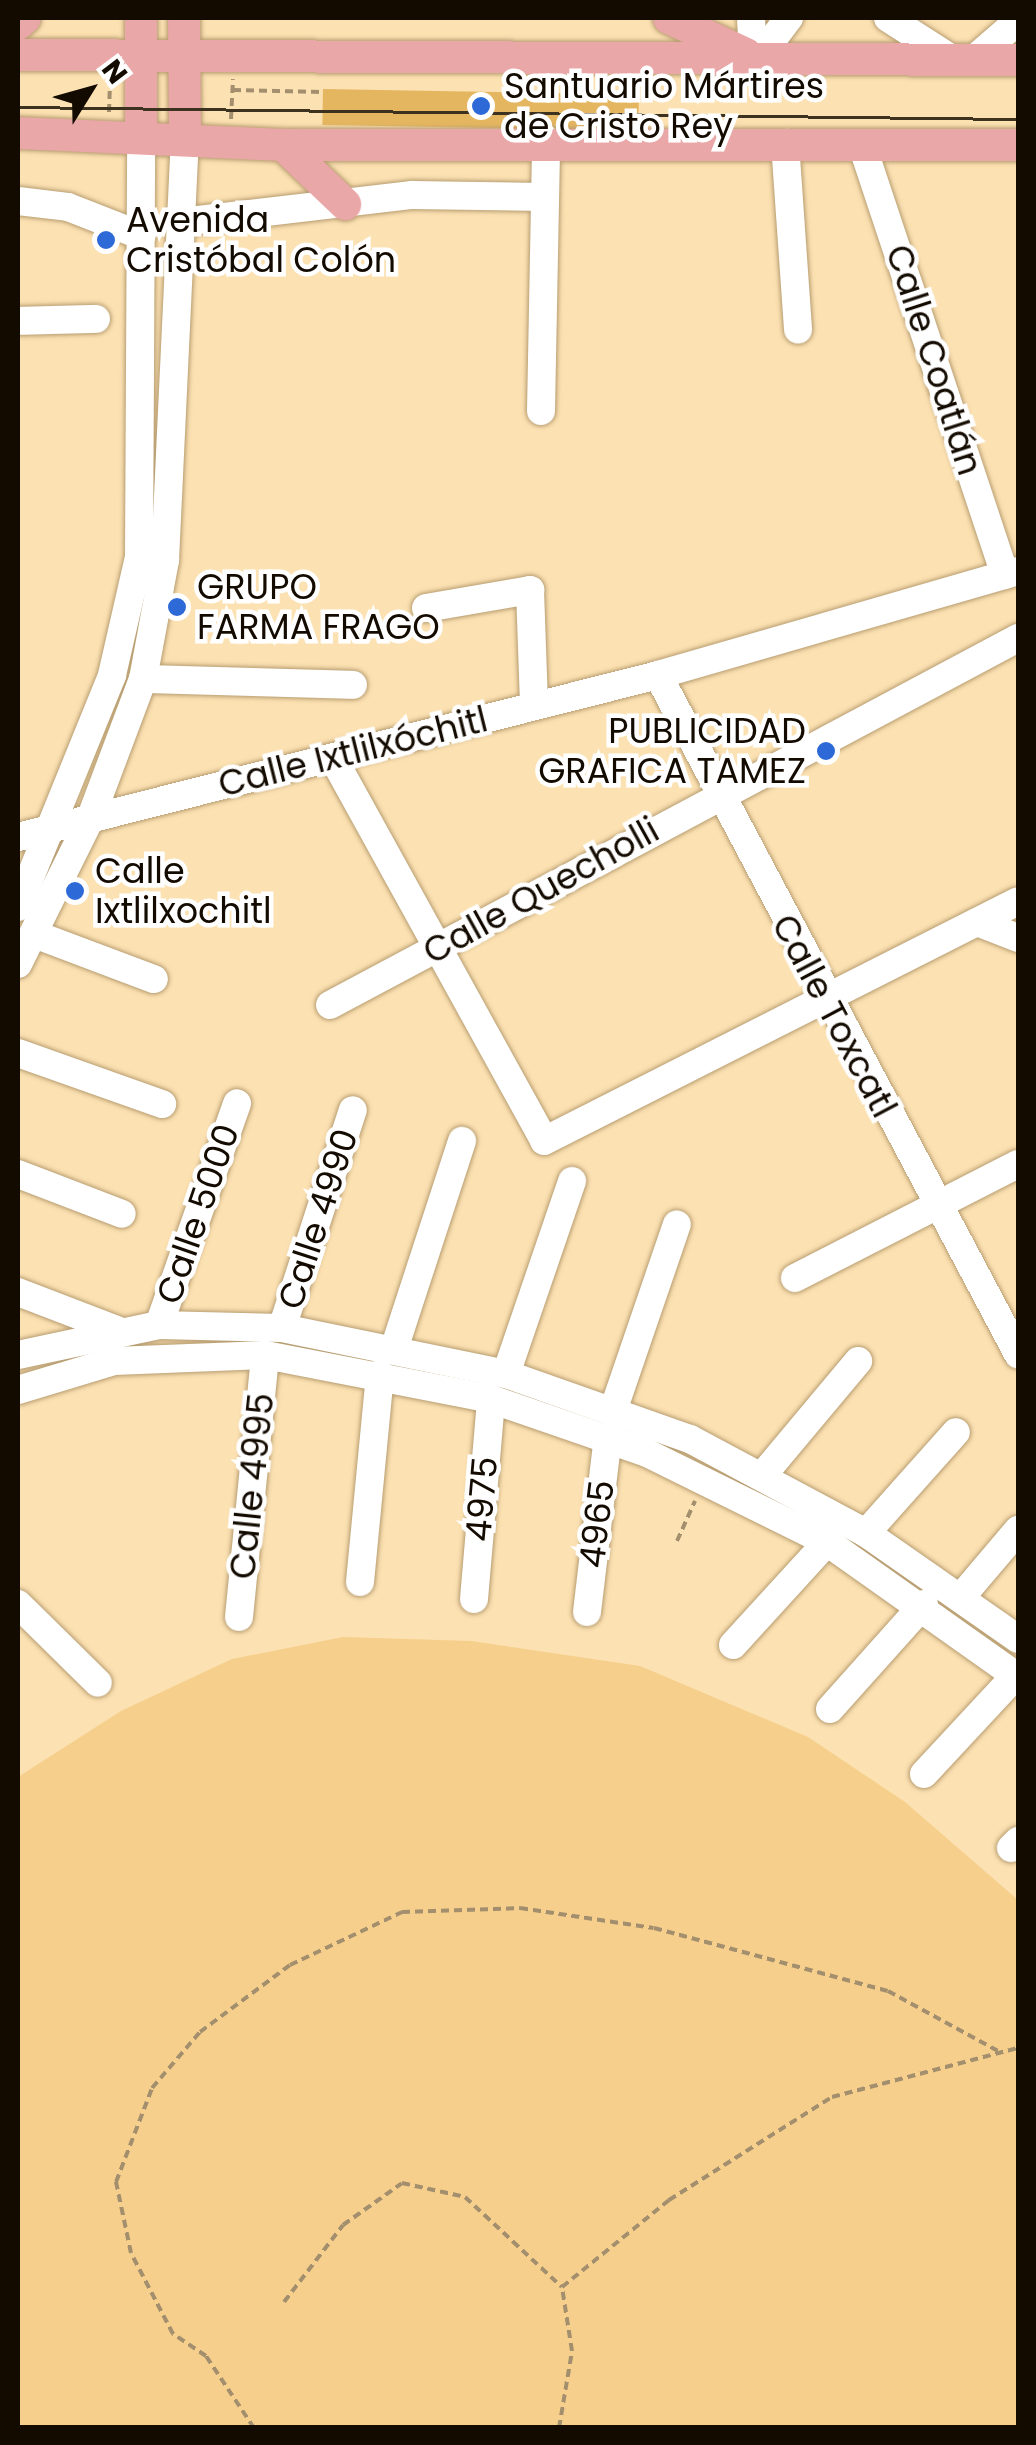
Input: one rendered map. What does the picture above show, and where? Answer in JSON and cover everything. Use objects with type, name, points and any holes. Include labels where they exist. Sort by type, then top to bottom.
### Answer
[{"type":"main road","points":[[18,24],[25,18]]},
{"type":"main road","points":[[125,137],[125,53],[141,18]]},
{"type":"main road","points":[[184,18],[185,138]]},
{"type":"main road","points":[[670,18],[754,57]]},
{"type":"main road","points":[[18,55],[1018,60]]},
{"type":"main road","points":[[18,134],[230,139],[283,145],[546,140],[1018,146]]},
{"type":"main road","points":[[283,145],[345,204]]},
{"type":"street","points":[[751,18],[754,57]]},
{"type":"street","points":[[754,57],[789,18]]},
{"type":"street","points":[[888,18],[962,59],[1018,21]]},
{"type":"street","points":[[18,907],[28,866],[56,826],[112,675],[139,557],[142,189],[125,137]]},
{"type":"street","points":[[18,964],[91,818],[143,679],[165,560],[185,138]]},
{"type":"street","points":[[541,410],[546,140]]},
{"type":"street","points":[[785,143],[798,330]]},
{"type":"street","name":"Calle Coatlán","points":[[862,144],[1012,573]]},
{"type":"street","points":[[142,189],[164,207],[182,193]]},
{"type":"street","points":[[181,222],[345,204],[545,196]]},
{"type":"street","points":[[18,202],[68,207],[142,236]]},
{"type":"street","points":[[18,321],[96,320]]},
{"type":"street","name":"Calle Ixtlilxóchitl","points":[[18,837],[658,675],[1012,573]]},
{"type":"street","points":[[426,608],[530,590],[534,706]]},
{"type":"street","name":"Calle Quecholli","points":[[330,1006],[719,794],[1018,638]]},
{"type":"street","name":"Calle Toxcatl","points":[[658,675],[934,1206],[1018,1354]]},
{"type":"street","points":[[143,679],[354,685]]},
{"type":"street","points":[[333,758],[533,1134],[558,1140],[1018,901]]},
{"type":"street","points":[[28,866],[73,855]]},
{"type":"street","points":[[977,922],[1018,938]]},
{"type":"street","points":[[34,934],[154,978]]},
{"type":"street","points":[[18,1053],[162,1104]]},
{"type":"street","name":"Calle 5000","points":[[159,1326],[237,1102]]},
{"type":"street","name":"Calle 4990","points":[[282,1328],[353,1110]]},
{"type":"street","points":[[394,1349],[462,1141]]},
{"type":"street","points":[[795,1278],[1018,1164]]},
{"type":"street","points":[[18,1174],[122,1214]]},
{"type":"street","points":[[506,1374],[572,1181]]},
{"type":"street","points":[[614,1408],[677,1224]]},
{"type":"street","points":[[18,1292],[117,1330]]},
{"type":"street","points":[[18,1354],[117,1330],[159,1326],[282,1328],[506,1374],[614,1408],[762,1476],[866,1533],[962,1596],[1018,1639]]},
{"type":"street","points":[[18,1390],[114,1361],[264,1355],[380,1374],[491,1399],[608,1437],[706,1478],[828,1542],[924,1604],[1017,1676],[924,1774]]},
{"type":"street","name":"Calle 4995","points":[[239,1616],[264,1355]]},
{"type":"street","points":[[762,1476],[858,1361]]},
{"type":"street","points":[[360,1582],[380,1374]]},
{"type":"street","name":"4975","points":[[474,1599],[491,1399]]},
{"type":"street","points":[[866,1533],[956,1432]]},
{"type":"street","name":"4965","points":[[587,1612],[608,1437]]},
{"type":"street","points":[[962,1596],[1018,1530]]},
{"type":"street","points":[[733,1644],[828,1542]]},
{"type":"street","points":[[18,1604],[98,1682]]},
{"type":"street","points":[[830,1709],[924,1604]]},
{"type":"path","points":[[125,53],[125,137]]},
{"type":"path","points":[[230,139],[233,54]]},
{"type":"path","points":[[232,90],[323,92]]},
{"type":"path","points":[[677,1541],[706,1478]]},
{"type":"path","points":[[254,2428],[206,2356],[173,2334],[131,2253],[116,2182],[152,2088],[200,2032],[290,1964],[402,1912],[520,1908],[654,1928],[888,1990],[1000,2052]]},
{"type":"path","points":[[562,2287],[669,2200],[832,2096],[1018,2048]]},
{"type":"path","points":[[284,2302],[343,2225],[402,2184],[465,2197],[562,2287],[572,2352],[559,2428]]},
{"type":"shaded area","points":[[343,1637],[471,1641],[640,1666],[808,1737],[905,1802],[1018,1900],[1018,2427],[18,2427],[18,1777],[121,1711],[232,1659]]},
{"type":"building","name":"Santuario Mártires de Cristo Rey","points":[[323,89],[639,95],[638,131],[322,125]]},
{"type":"tram line","points":[[18,107],[1018,119]]},
{"type":"place","name":"Santuario Mártires de Cristo Rey","points":[[481,106]]},
{"type":"place","name":"Avenida Cristóbal Colón","points":[[106,240]]},
{"type":"place","name":"GRUPO FARMA FRAGO","points":[[177,607]]},
{"type":"place","name":"PUBLICIDAD GRAFICA TAMEZ","points":[[826,751]]},
{"type":"place","name":"Calle Ixtlilxochitl","points":[[75,891]]}]
